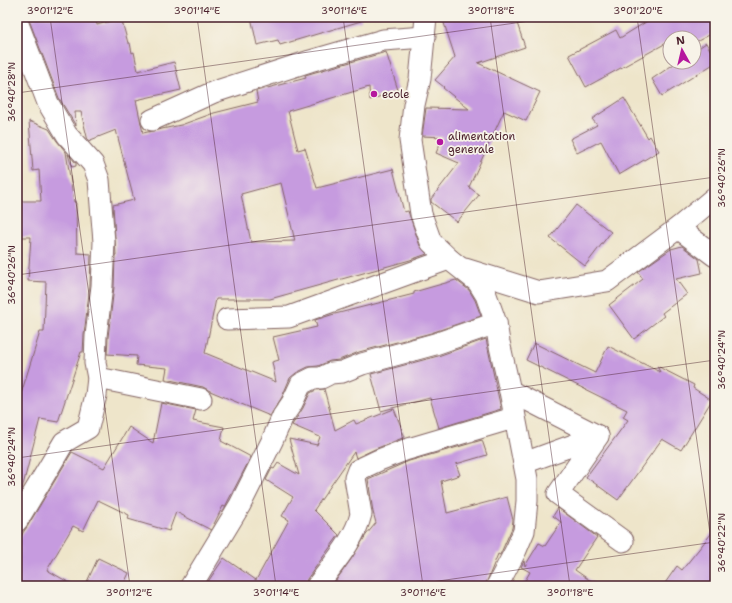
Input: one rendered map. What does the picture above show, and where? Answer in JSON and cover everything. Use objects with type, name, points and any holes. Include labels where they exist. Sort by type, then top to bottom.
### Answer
[{"type":"street","points":[[426,17],[420,79],[414,105],[410,140],[421,214],[431,242],[478,282],[483,289],[496,323],[524,463],[527,490],[524,531],[497,586]]},
{"type":"street","points":[[17,521],[64,442],[88,428],[96,395],[98,378],[95,363],[96,336],[102,286],[104,242],[99,180],[93,164],[67,135],[48,103],[23,22]]},
{"type":"street","points":[[152,120],[214,92],[317,59],[383,40],[425,38]]},
{"type":"street","points":[[227,319],[289,317],[454,263],[539,292],[607,280],[678,228],[715,197]]},
{"type":"street","points":[[678,228],[715,256]]},
{"type":"street","points":[[191,586],[240,506],[283,416],[295,398],[301,384],[313,378],[321,378],[342,372],[362,364],[435,344],[496,323]]},
{"type":"street","points":[[98,378],[201,399]]},
{"type":"street","points":[[512,400],[598,436]]},
{"type":"street","points":[[317,586],[351,538],[360,520],[361,514],[355,478],[358,470],[405,450],[510,418],[512,400]]},
{"type":"street","points":[[524,463],[598,436]]},
{"type":"street","points":[[558,494],[598,436]]},
{"type":"street","points":[[527,490],[558,494],[623,541]]},
{"type":"building","points":[[38,17],[95,17],[97,25],[121,18],[128,43],[130,43],[132,53],[134,52],[138,71],[174,62],[181,90],[136,100],[143,133],[181,125],[214,113],[258,102],[256,91],[306,78],[305,75],[386,52],[398,90],[370,100],[369,87],[288,111],[298,150],[305,148],[317,188],[393,169],[404,212],[408,211],[420,246],[427,254],[270,299],[216,299],[205,353],[276,382],[272,362],[279,360],[273,337],[317,327],[315,320],[331,315],[414,294],[414,292],[456,280],[469,290],[475,300],[481,316],[431,333],[359,352],[318,366],[308,367],[290,378],[282,397],[270,416],[203,387],[165,379],[167,368],[136,365],[137,356],[107,354],[116,255],[113,205],[134,200],[116,130],[88,141],[81,112],[75,112],[76,126],[59,98],[29,20]],"holes":[[[281,183],[295,241],[251,242],[241,194]]]},
{"type":"building","points":[[251,17],[361,17],[361,21],[280,45],[278,40],[257,45]]},
{"type":"building","points":[[442,17],[515,17],[525,47],[478,63],[540,92],[526,121],[504,111],[469,187],[479,195],[457,222],[431,202],[431,199],[459,163],[436,153],[443,137],[422,136],[426,108],[469,109],[435,80],[455,57]]},
{"type":"building","points":[[654,17],[715,17],[715,32],[702,39],[702,30],[662,30],[662,45],[586,87],[569,55],[616,30],[620,38]]},
{"type":"building","points":[[706,43],[715,58],[715,63],[662,96],[652,79],[665,70],[702,70],[702,46]]},
{"type":"building","points":[[624,98],[648,138],[650,136],[659,151],[619,175],[601,141],[577,153],[570,139],[597,125],[592,119]]},
{"type":"building","points":[[29,121],[49,129],[66,152],[74,202],[76,202],[77,253],[91,254],[90,285],[83,352],[81,352],[58,422],[40,419],[22,489],[17,488],[17,407],[40,332],[44,332],[46,282],[28,281],[31,237],[17,237],[17,201],[41,201],[39,170],[33,171]]},
{"type":"building","points":[[68,154],[76,163],[76,166],[72,167]]},
{"type":"building","points":[[576,205],[611,232],[585,266],[550,238]]},
{"type":"building","points":[[682,246],[699,259],[702,273],[676,279],[687,294],[662,313],[664,316],[634,339],[609,305],[643,279],[638,272],[671,249]]},
{"type":"building","points":[[486,339],[501,409],[439,428],[430,398],[381,411],[371,374],[438,356]]},
{"type":"building","points":[[534,343],[595,373],[608,346],[660,372],[657,366],[694,385],[693,388],[712,400],[681,450],[662,439],[618,500],[586,477],[628,420],[623,417],[627,410],[526,360]]},
{"type":"building","points":[[324,389],[335,430],[354,420],[356,424],[394,409],[405,437],[356,458],[354,452],[314,510],[339,535],[307,579],[305,586],[205,586],[224,558],[256,580],[289,520],[282,516],[293,497],[266,480],[272,468],[274,469],[278,463],[299,475],[289,439],[317,445],[320,437],[292,425],[303,408],[310,393],[316,390]]},
{"type":"building","points":[[161,403],[196,410],[193,421],[224,427],[221,441],[251,457],[225,507],[223,506],[211,530],[176,512],[169,531],[128,519],[129,515],[98,500],[83,531],[73,526],[47,570],[75,586],[17,586],[17,544],[72,452],[104,468],[129,427],[153,443]]},
{"type":"building","points":[[482,440],[487,455],[456,464],[460,475],[441,481],[447,513],[507,497],[513,520],[512,528],[500,555],[498,554],[485,586],[332,586],[366,535],[376,523],[368,479],[409,461]]},
{"type":"building","points":[[558,508],[597,537],[575,570],[598,586],[522,586],[530,572],[521,567],[524,561],[525,566],[539,543],[545,546],[561,522],[553,516]]},
{"type":"building","points":[[715,529],[715,586],[663,586],[677,566],[682,570]]},
{"type":"building","points":[[98,558],[129,573],[123,586],[85,586]]},
{"type":"place","name":"ecole","points":[[374,94]]},
{"type":"place","name":"alimentation generale","points":[[440,142]]}]
